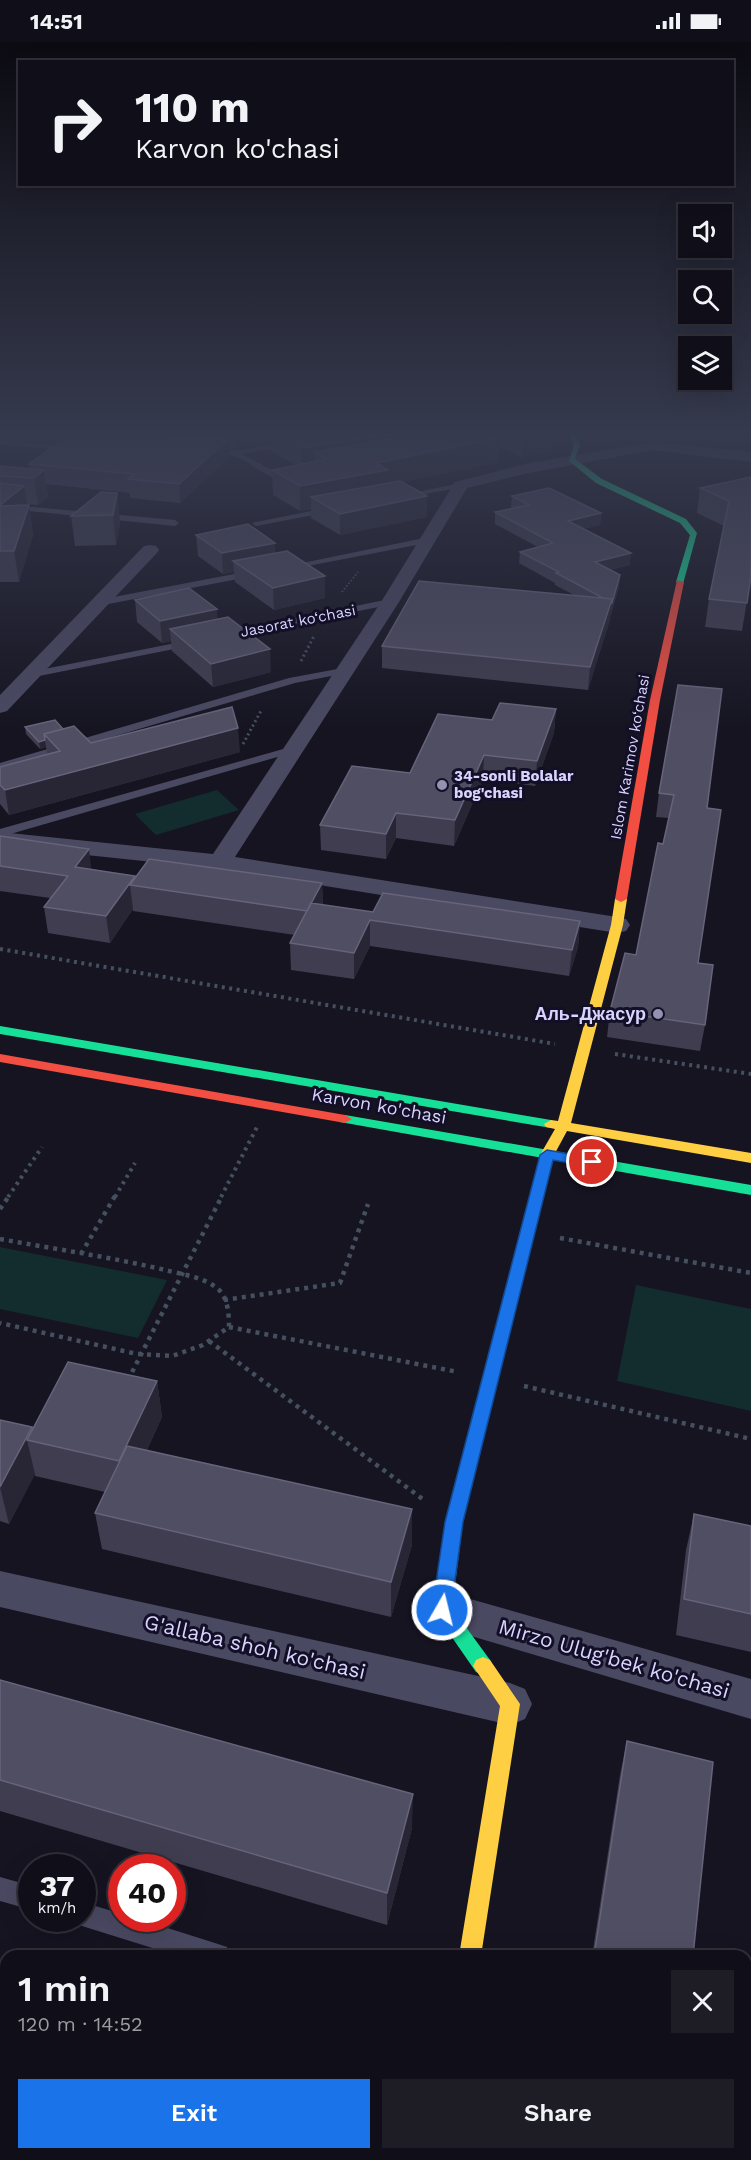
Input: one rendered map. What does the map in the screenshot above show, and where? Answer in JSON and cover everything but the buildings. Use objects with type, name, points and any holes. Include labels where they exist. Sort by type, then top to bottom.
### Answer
[{"type":"street","points":[[220,862],[433,533]]},
{"type":"street","name":"Islom Karimov ko‘chasi","points":[[563,1127],[582,1048],[617,925],[655,700],[682,570],[693,533]]},
{"type":"street","points":[[0,707],[150,550]]},
{"type":"street","points":[[0,839],[220,862],[617,925]]},
{"type":"street","points":[[0,1030],[751,1158]]},
{"type":"street","name":"Karvon ko'chasi","points":[[0,1058],[751,1190]]},
{"type":"street","points":[[471,1950],[510,1704],[442,1610],[454,1522],[547,1155],[563,1127]]},
{"type":"street","name":"G'allaba shoh ko'chasi","points":[[0,1589],[510,1704]]},
{"type":"street","name":"Mirzo Ulug'bek ko'chasi","points":[[442,1610],[751,1699]]},
{"type":"lane","points":[[272,570],[429,540]]},
{"type":"lane","points":[[98,603],[261,572]]},
{"type":"lane","name":"Jasorat ko‘chasi","points":[[216,638],[390,602]]},
{"type":"lane","points":[[29,675],[205,640]]},
{"type":"lane","points":[[0,767],[293,680],[343,671]]},
{"type":"lane","points":[[0,833],[294,748]]},
{"type":"lane","points":[[0,1889],[18,1894]]},
{"type":"lane","points":[[96,1918],[199,1950]]},
{"type":"path","points":[[231,766],[270,692],[293,680],[323,616],[377,550]]},
{"type":"path","points":[[0,949],[582,1048],[751,1074]]},
{"type":"path","points":[[125,1386],[269,1105]]},
{"type":"path","points":[[0,1209],[42,1147]]},
{"type":"path","points":[[81,1254],[135,1163]]},
{"type":"path","points":[[224,1300],[340,1283],[368,1204]]},
{"type":"path","points":[[528,1232],[751,1274]]},
{"type":"path","points":[[0,1239],[182,1273],[216,1287],[229,1307],[229,1327],[209,1341],[172,1356],[141,1354],[0,1323]]},
{"type":"path","points":[[209,1341],[454,1522]]},
{"type":"green space","points":[[217,790],[239,810],[156,835],[135,814]]},
{"type":"green space","points":[[0,1247],[167,1280],[138,1338],[0,1309]]},
{"type":"green space","points":[[636,1285],[751,1309],[751,1411],[617,1381]]},
{"type":"traffic: fast","points":[[680,582],[694,535],[692,533]]},
{"type":"traffic: fast","points":[[0,1030],[551,1124]]},
{"type":"traffic: fast","points":[[345,1119],[751,1190]]},
{"type":"traffic: fast","points":[[483,1666],[442,1610],[454,1522],[529,1226]]},
{"type":"traffic: slow","points":[[529,1226],[547,1155],[563,1127],[617,925],[621,899]]},
{"type":"traffic: slow","points":[[551,1124],[751,1158]]},
{"type":"traffic: slow","points":[[471,1950],[510,1704],[483,1666]]},
{"type":"traffic: jam","points":[[621,899],[655,700],[680,582]]},
{"type":"traffic: jam","points":[[0,1058],[345,1119]]},
{"type":"place","name":"34-sonli Bolalar bog'chasi","points":[[442,785]]},
{"type":"place","name":"Аль-Джасур","points":[[658,1014]]},
{"type":"route","points":[[442,1610],[454,1522],[547,1155],[592,1162]]}]
